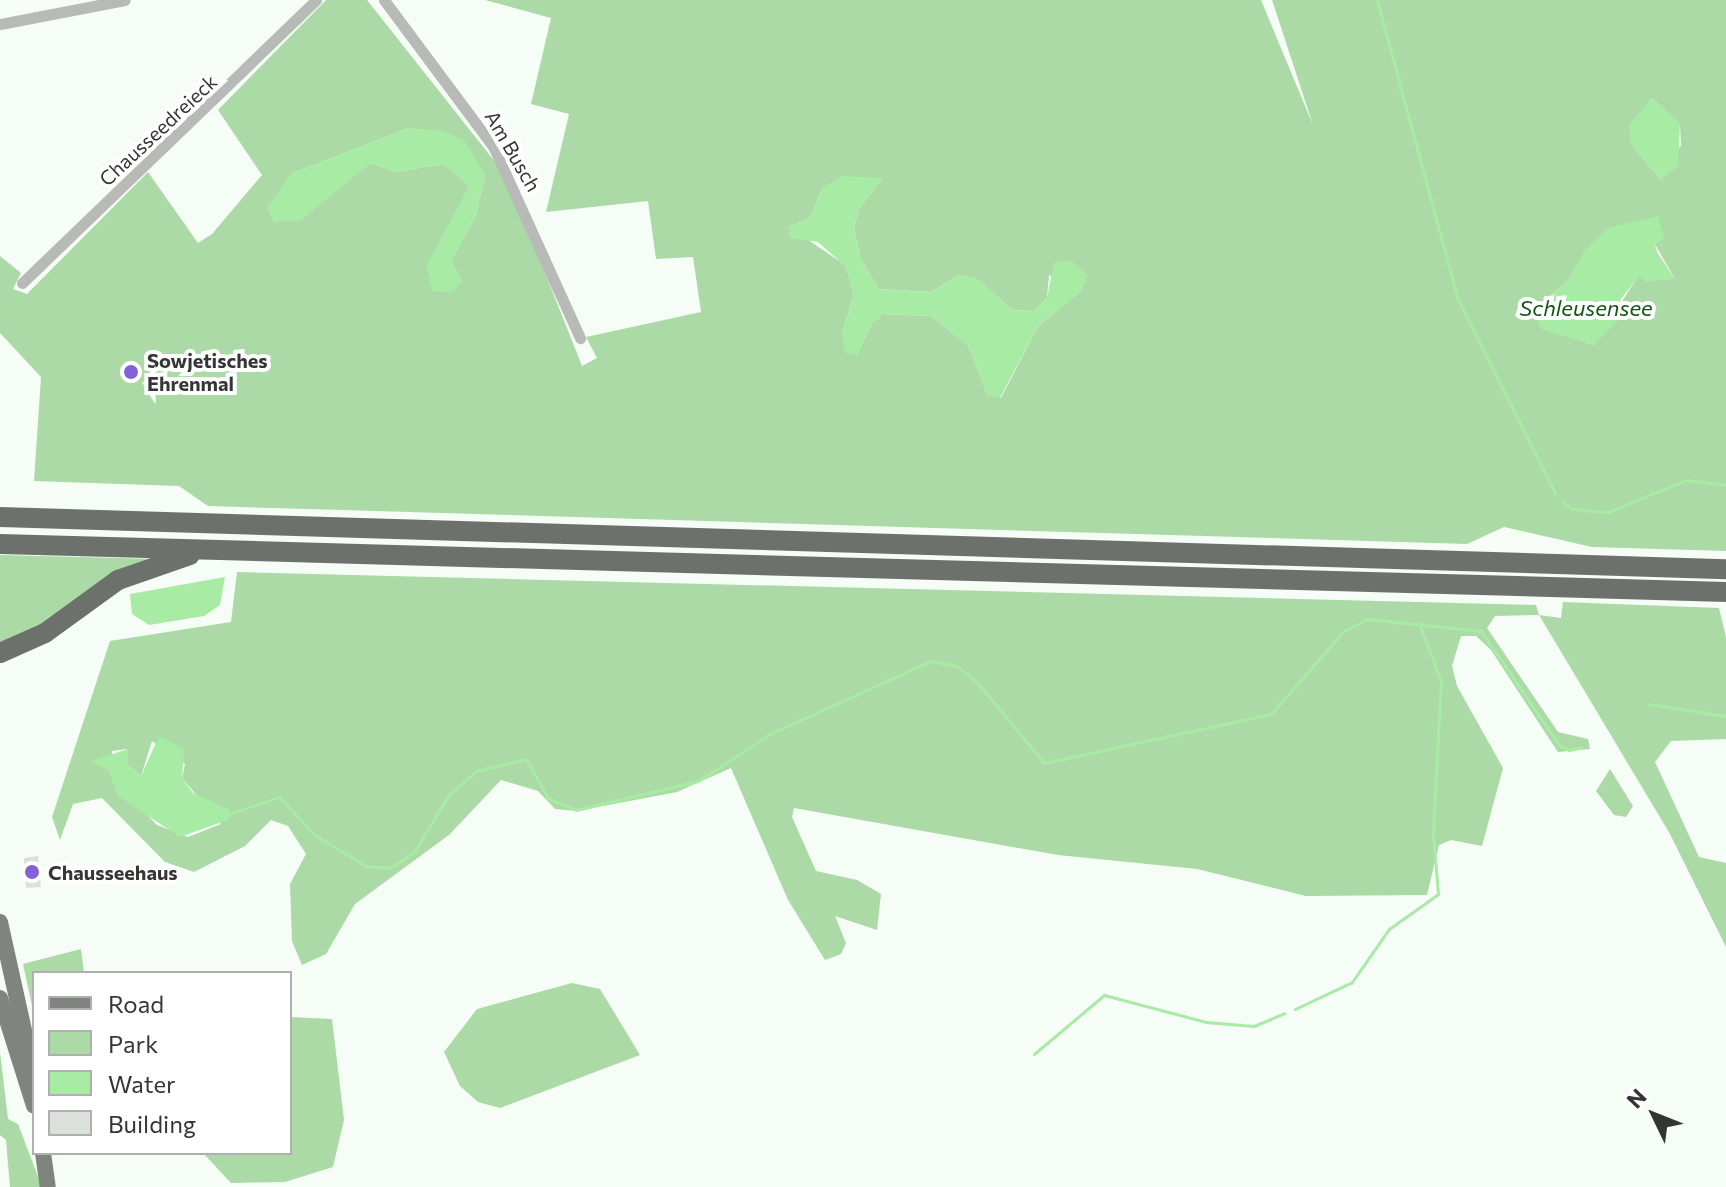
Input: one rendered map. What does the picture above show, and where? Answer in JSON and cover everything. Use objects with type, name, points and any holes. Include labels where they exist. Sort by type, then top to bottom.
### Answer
[{"type":"highway","points":[[0,517],[1726,569]]},
{"type":"highway","points":[[0,544],[1726,592]]},
{"type":"highway","points":[[0,653],[45,633],[118,580],[203,550]]},
{"type":"main road","points":[[0,922],[32,1066]]},
{"type":"main road","points":[[0,998],[32,1100]]},
{"type":"main road","points":[[43,1155],[48,1187]]},
{"type":"street","points":[[0,24],[125,0]]},
{"type":"street","name":"Chausseedreieck","points":[[22,283],[316,0]]},
{"type":"street","name":"Am Busch","points":[[384,0],[493,146],[580,338]]},
{"type":"green space","points":[[326,0],[367,0],[507,177],[582,366],[597,358],[586,337],[701,312],[693,257],[656,259],[648,201],[546,212],[569,114],[531,104],[551,18],[485,0],[1261,0],[1313,125],[1272,0],[1726,0],[1726,551],[1592,547],[1504,527],[1467,544],[208,506],[179,486],[34,481],[41,377],[0,333],[0,256],[21,273],[13,289],[27,294],[148,172],[198,243],[212,234],[262,175],[218,110]],"holes":[[[1652,98],[1680,125],[1681,145],[1661,180],[1631,144],[1630,125]],[[409,128],[485,175],[476,215],[451,261],[462,282],[427,266],[464,205],[469,186],[459,172],[443,164],[396,172],[371,163],[291,174]],[[882,179],[859,209],[854,228],[860,258],[879,289],[931,292],[960,275],[977,279],[1012,310],[1034,311],[1047,298],[1049,275],[1082,290],[1038,326],[1001,398],[987,394],[968,345],[931,316],[883,314],[872,323],[857,355],[842,335],[854,294],[845,265],[789,227],[810,218],[823,187]],[[1655,244],[1675,279],[1639,275],[1594,345],[1541,328],[1534,310],[1567,281]]]},
{"type":"green space","points":[[0,555],[160,559],[0,650]]},
{"type":"green space","points":[[237,572],[1536,605],[1539,615],[1495,616],[1487,628],[1558,732],[1588,739],[1590,749],[1558,752],[1491,650],[1476,636],[1461,636],[1452,666],[1457,686],[1503,768],[1482,846],[1451,840],[1439,845],[1427,895],[1306,896],[1197,869],[1058,855],[794,808],[792,817],[816,871],[857,880],[881,894],[877,930],[835,916],[846,943],[841,954],[825,960],[788,900],[731,768],[677,792],[577,811],[555,809],[538,791],[501,780],[449,835],[355,904],[326,954],[302,965],[292,941],[290,884],[306,854],[288,826],[271,820],[245,846],[194,872],[165,862],[102,798],[73,804],[60,840],[52,817],[110,641],[231,622]],"holes":[[[152,741],[185,764],[182,778],[221,824],[188,837],[157,825],[113,780],[112,751],[127,749],[128,765],[141,776]]]},
{"type":"green space","points":[[1563,602],[1719,608],[1726,637],[1726,739],[1671,741],[1655,762],[1699,857],[1726,863],[1726,947],[1670,834],[1539,615],[1561,618]]},
{"type":"green space","points":[[1610,769],[1633,806],[1626,817],[1614,815],[1596,791]]},
{"type":"green space","points":[[81,949],[84,971],[32,971],[32,1006],[23,964]]},
{"type":"green space","points":[[572,983],[600,989],[640,1055],[500,1108],[478,1102],[460,1086],[444,1052],[477,1009]]},
{"type":"green space","points":[[292,1017],[332,1019],[344,1120],[333,1167],[285,1182],[231,1183],[205,1155],[292,1155]]},
{"type":"green space","points":[[0,1052],[8,1119],[18,1124],[42,1187],[10,1187],[6,1140],[0,1135]]},
{"type":"water","points":[[1652,98],[1680,125],[1678,166],[1661,180],[1631,144],[1629,125]]},
{"type":"water","points":[[409,128],[444,131],[465,141],[485,175],[476,215],[451,261],[462,282],[452,292],[432,291],[427,265],[469,186],[443,164],[396,172],[371,163],[301,220],[274,222],[267,208],[291,174]]},
{"type":"water","points":[[842,176],[883,178],[859,209],[854,228],[860,258],[879,289],[931,292],[960,275],[977,279],[1012,310],[1034,311],[1047,298],[1054,262],[1072,261],[1088,276],[1082,290],[1038,326],[1000,398],[987,395],[968,345],[931,316],[883,314],[872,323],[857,355],[845,352],[842,335],[854,294],[845,266],[818,242],[789,238],[789,227],[810,218],[823,187]]},
{"type":"water","name":"Schleusensee","points":[[1658,216],[1664,239],[1655,244],[1657,252],[1675,279],[1646,282],[1639,276],[1620,300],[1623,316],[1594,345],[1541,329],[1533,310],[1567,281],[1585,250],[1608,228]]},
{"type":"water","points":[[225,577],[220,605],[204,616],[149,625],[132,614],[130,594]]},
{"type":"water","points":[[159,736],[184,749],[182,778],[193,793],[229,809],[230,819],[180,837],[118,796],[109,771],[91,761],[128,749],[128,765],[141,776]]},
{"type":"building","name":"Chausseehaus","points":[[38,856],[41,887],[26,888],[24,858]]},
{"type":"waterway","points":[[1377,0],[1457,297],[1555,493]]},
{"type":"waterway","points":[[1563,501],[1572,509],[1608,512],[1686,480],[1726,485]]},
{"type":"waterway","points":[[229,814],[279,797],[315,835],[366,866],[390,868],[414,852],[448,796],[476,771],[526,759],[548,798],[576,810],[698,781],[772,733],[931,661],[957,666],[977,682],[1044,763],[1271,714],[1344,631],[1368,619],[1481,631],[1559,745],[1569,750],[1582,747]]},
{"type":"waterway","points":[[1295,1009],[1352,982],[1389,929],[1438,894],[1433,833],[1441,681],[1419,623]]},
{"type":"waterway","points":[[1649,704],[1726,716]]},
{"type":"waterway","points":[[1034,1054],[1104,995],[1206,1022],[1254,1026],[1284,1013]]},
{"type":"place","name":"Sowjetisches Ehrenmal","points":[[131,372]]},
{"type":"place","name":"Chausseehaus","points":[[32,872]]}]
